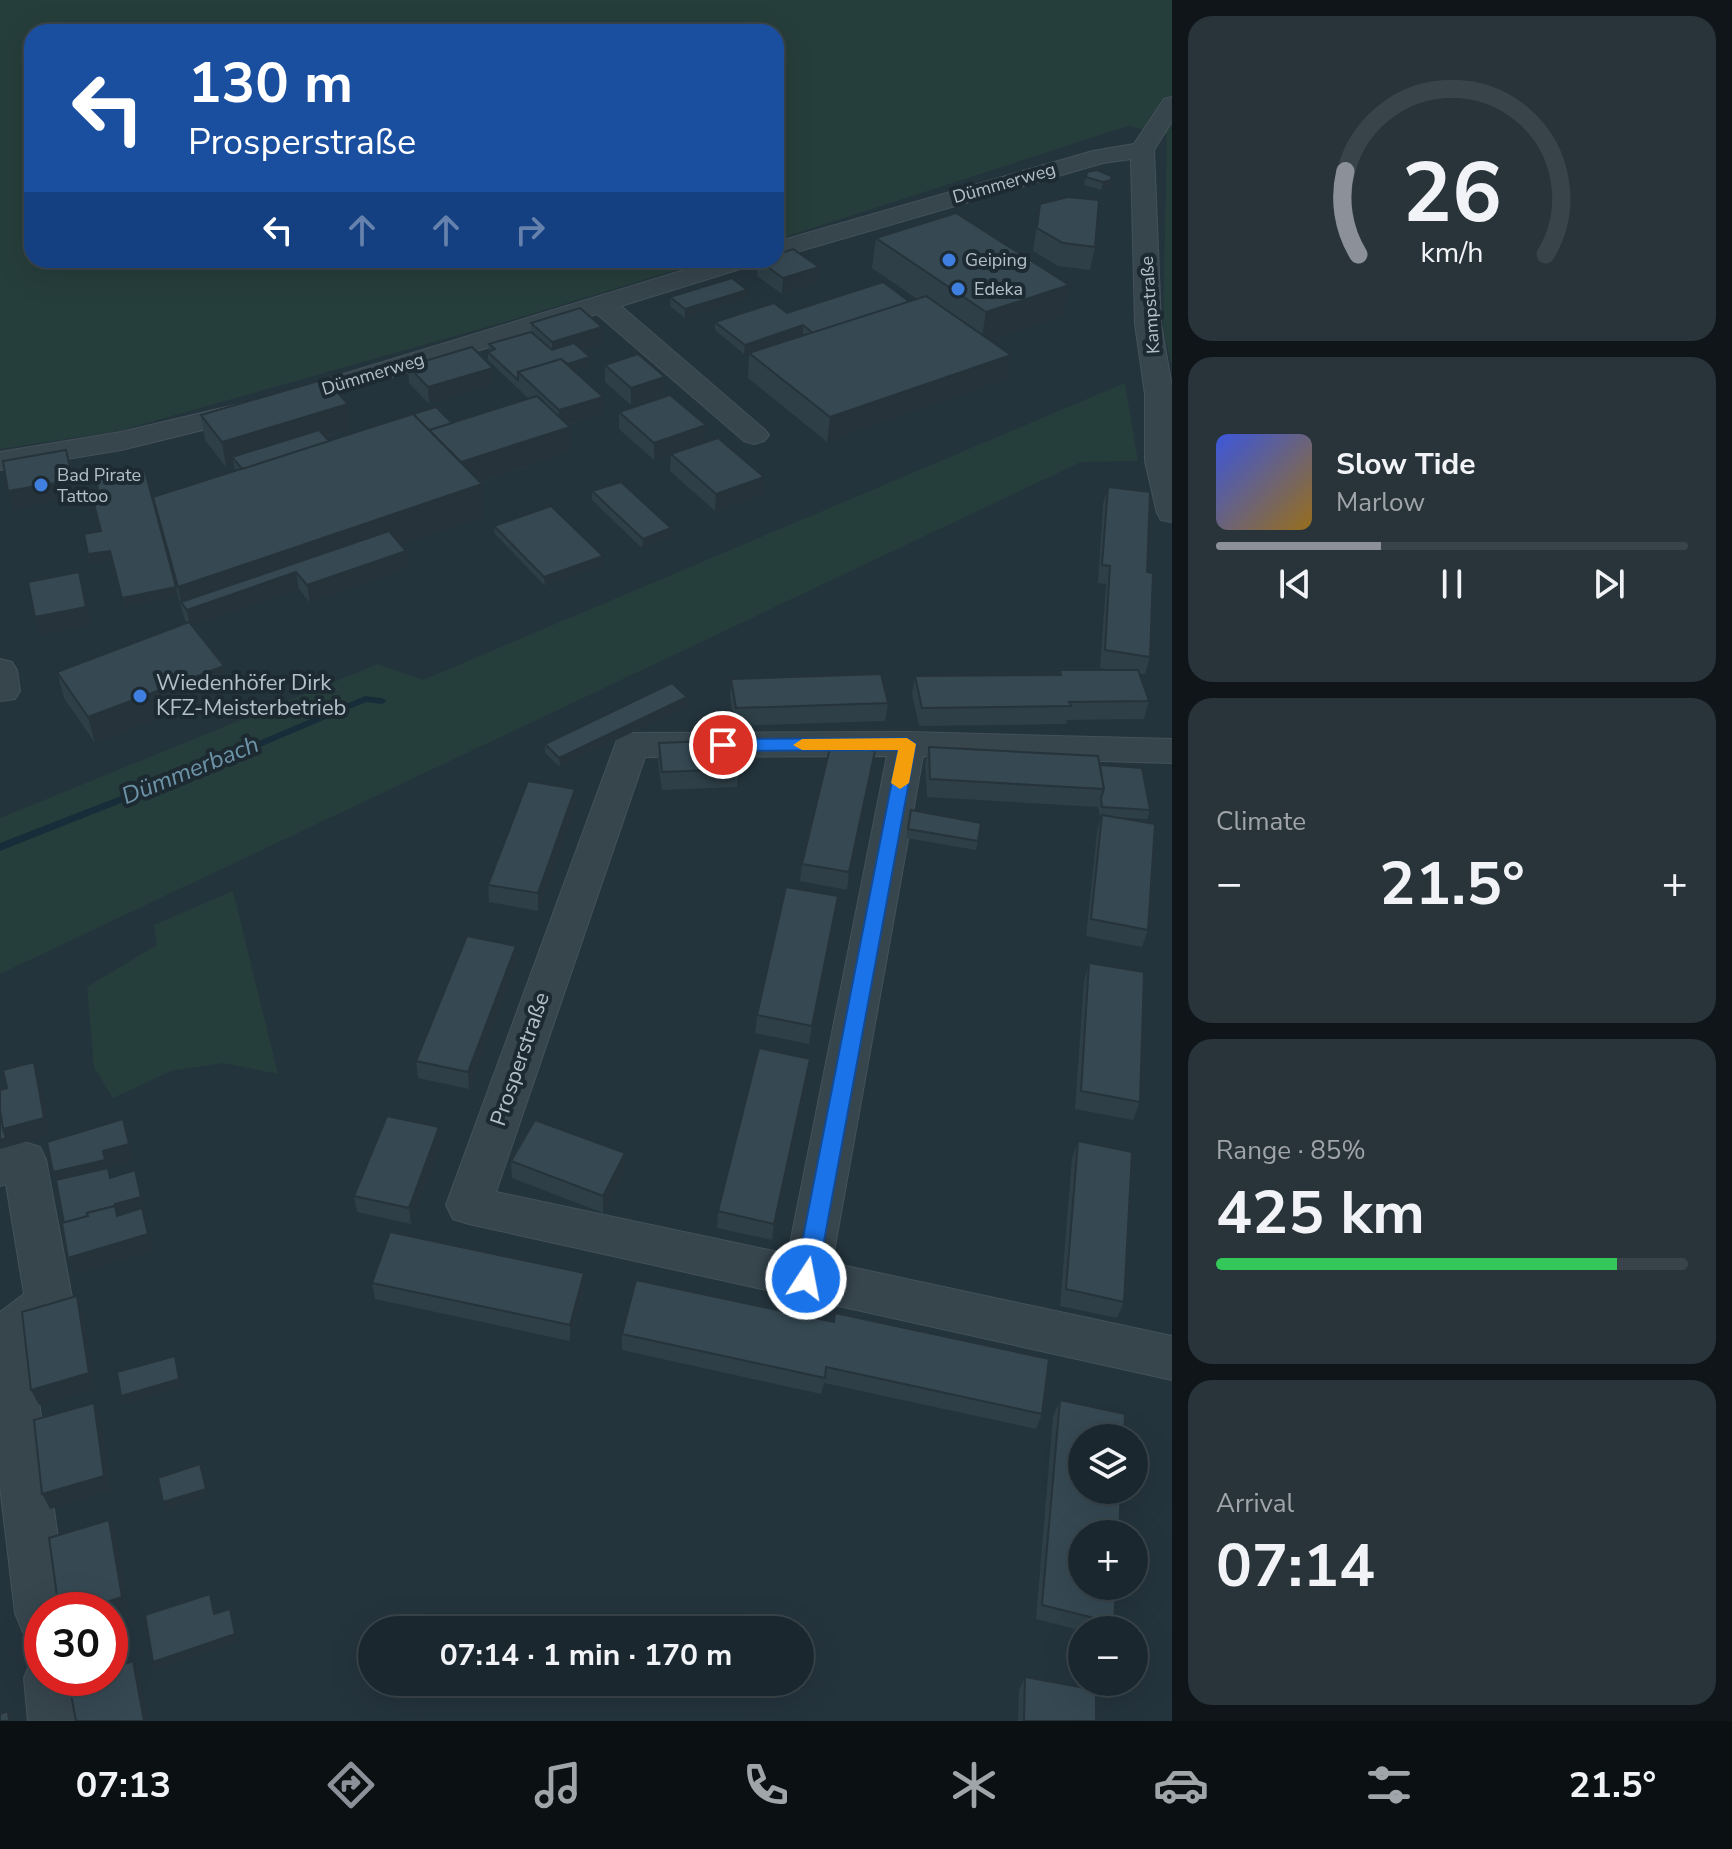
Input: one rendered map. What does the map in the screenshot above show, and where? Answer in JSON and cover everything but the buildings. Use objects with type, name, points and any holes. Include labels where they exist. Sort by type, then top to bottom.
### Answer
[{"type":"street","points":[[1142,150],[1172,104]]},
{"type":"street","name":"Dümmerweg","points":[[784,248],[1071,164],[1142,150]]},
{"type":"street","name":"Kampstraße","points":[[1142,150],[1148,324],[1159,394],[1160,461],[1172,513]]},
{"type":"street","name":"Dümmerweg","points":[[0,461],[121,441],[274,404],[718,268]]},
{"type":"street","points":[[602,304],[754,435]]},
{"type":"street","points":[[806,1279],[907,744]]},
{"type":"street","name":"Prosperstraße","points":[[1172,751],[907,744],[631,745],[469,1205],[1172,1358]]},
{"type":"street","points":[[0,1167],[24,1160],[49,1303],[3,1335],[39,1592]]},
{"type":"street","points":[[53,1696],[56,1721]]},
{"type":"green space","points":[[0,0],[1172,0],[1172,366],[1163,330],[1167,135],[1128,126],[784,237],[784,24],[24,24],[24,268],[683,268],[119,431],[0,449]]},
{"type":"green space","points":[[1125,383],[1138,461],[1081,462],[0,974],[0,818],[378,664],[423,680]]},
{"type":"green space","points":[[233,891],[278,1074],[223,1063],[171,1071],[113,1098],[94,1067],[87,987],[157,945],[154,925]]},
{"type":"waterway","name":"Dümmerbach","points":[[0,847],[219,761],[365,699],[382,701]]},
{"type":"slow traffic","points":[[802,745],[907,744],[900,783]]},
{"type":"place","name":"Geiping","points":[[949,260]]},
{"type":"place","name":"Edeka","points":[[958,289]]},
{"type":"place","name":"Bad Pirate Tattoo","points":[[41,485]]},
{"type":"place","name":"Wiedenhöfer Dirk KFZ-Meisterbetrieb","points":[[140,696]]},
{"type":"route","points":[[723,745],[907,744],[806,1279]]}]
